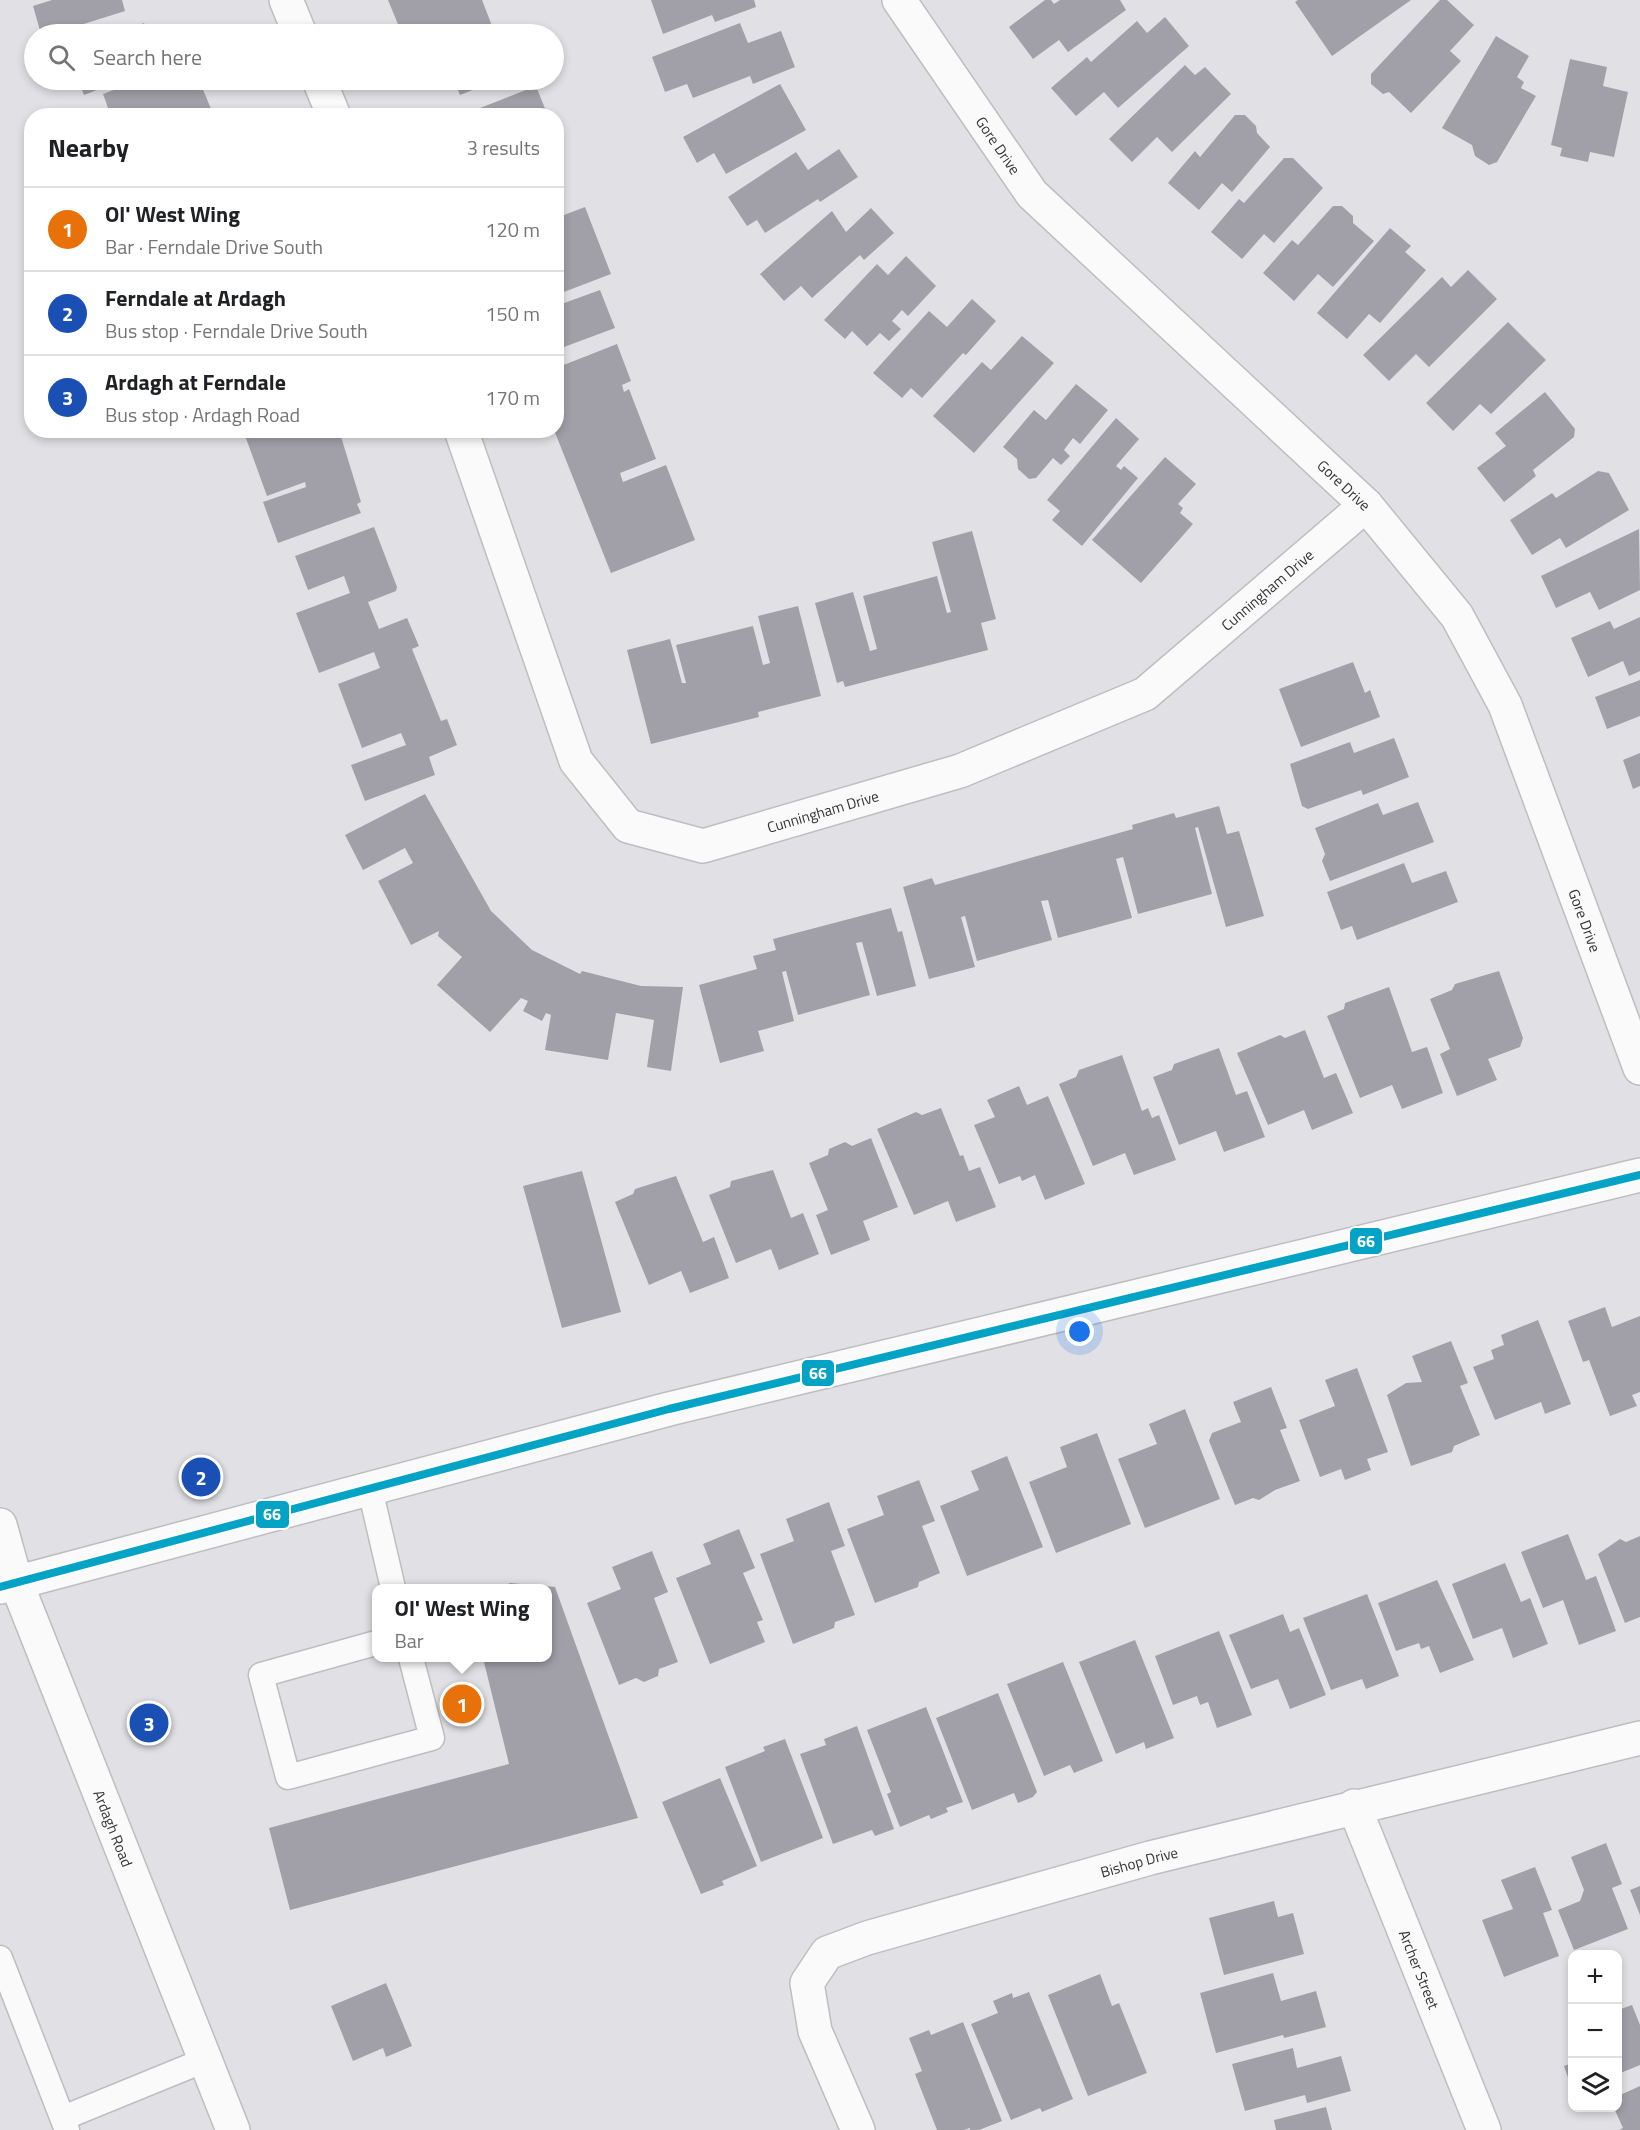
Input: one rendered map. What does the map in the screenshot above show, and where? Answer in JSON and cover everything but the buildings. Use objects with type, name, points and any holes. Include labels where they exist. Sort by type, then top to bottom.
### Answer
[{"type":"street","points":[[286,0],[296,24]]},
{"type":"street","name":"Gore Drive","points":[[898,0],[1032,194],[1366,505],[1457,616],[1505,705],[1640,1068]]},
{"type":"street","points":[[323,90],[331,108]]},
{"type":"street","name":"Cunningham Drive","points":[[464,438],[576,761],[628,826],[703,846],[960,771],[1145,694],[1366,505]]},
{"type":"street","points":[[8,1585],[669,1409],[1640,1175]]},
{"type":"street","name":"Ardagh Road","points":[[0,1525],[8,1585],[232,2130]]},
{"type":"street","name":"Bishop Drive","points":[[858,2130],[815,2031],[811,2012],[807,1983],[827,1953],[867,1938],[1150,1858],[1640,1737]]},
{"type":"street","name":"Archer Street","points":[[1354,1806],[1484,2130]]},
{"type":"lane","points":[[369,1489],[392,1584]]},
{"type":"lane","points":[[372,1644],[261,1675],[288,1777],[432,1738],[412,1662]]},
{"type":"lane","points":[[3,1973],[65,2124],[205,2060]]},
{"type":"transit line","name":"66","points":[[0,1587],[669,1409],[1640,1175]]},
{"type":"place","name":"Ferndale at Ardagh","points":[[201,1477]]},
{"type":"place","name":"Ol' West Wing","points":[[462,1704]]},
{"type":"place","name":"Ardagh at Ferndale","points":[[149,1723]]}]
